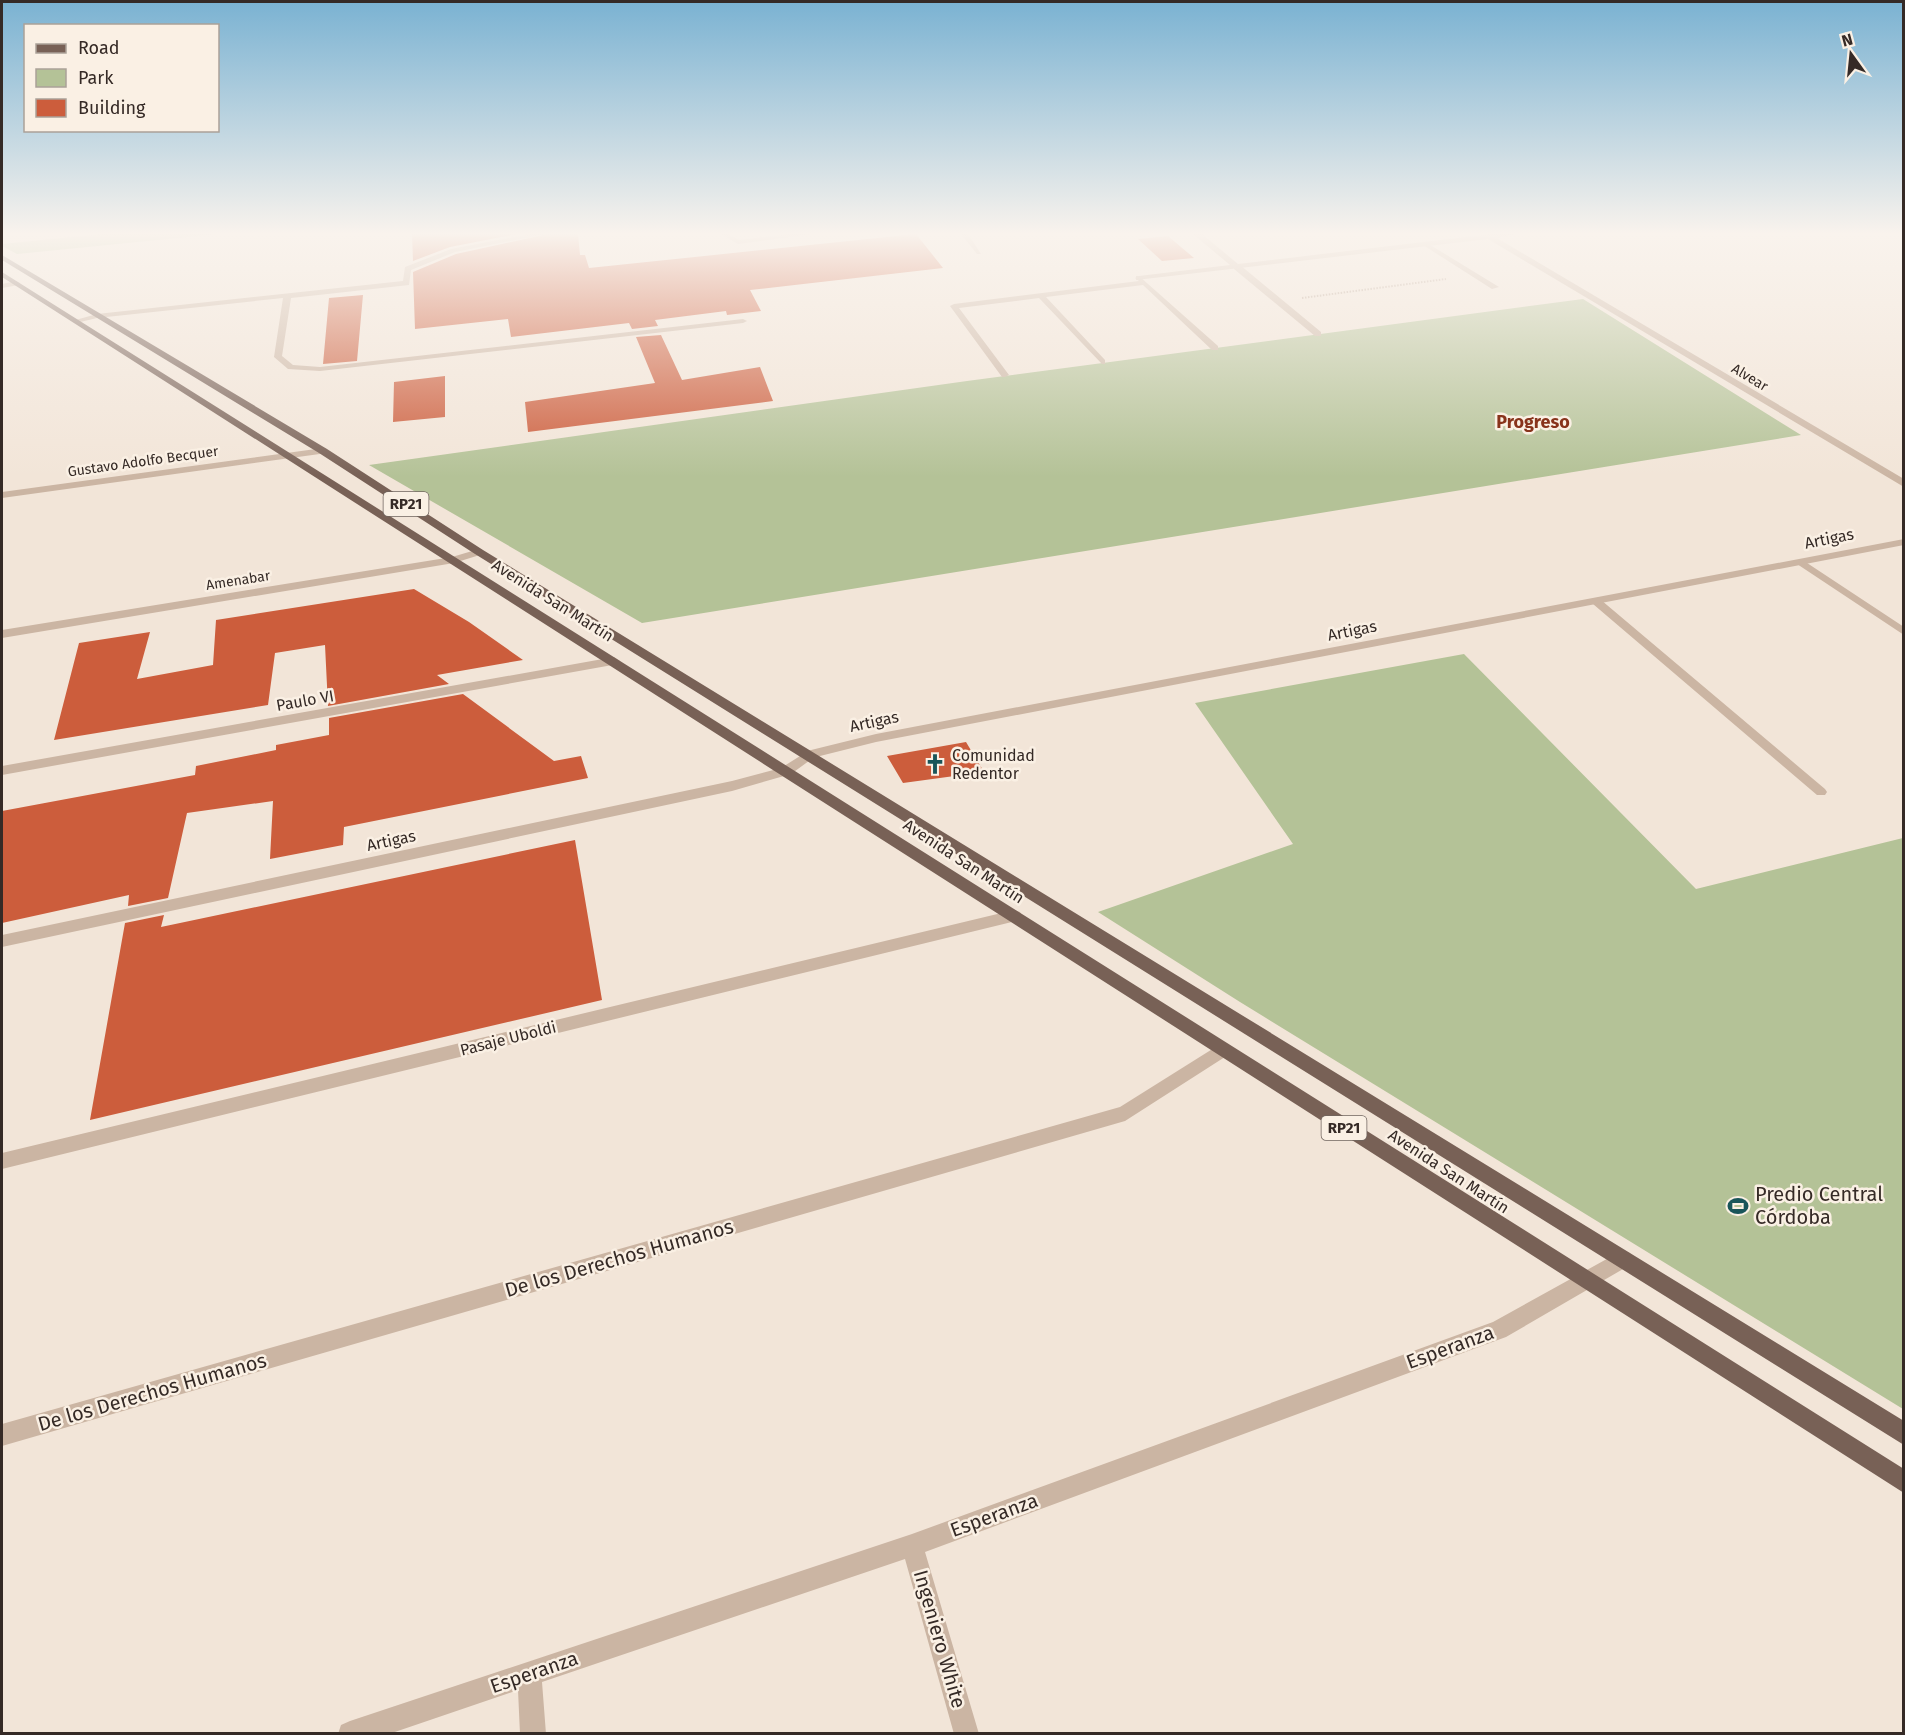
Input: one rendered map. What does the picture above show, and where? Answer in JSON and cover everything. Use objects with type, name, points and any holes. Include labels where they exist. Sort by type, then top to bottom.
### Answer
[{"type":"main road","name":"Avenida San Martín","points":[[66,315],[1904,1482]]},
{"type":"main road","name":"Avenida San Martín","points":[[97,316],[323,451],[479,552],[1904,1434]]},
{"type":"street","name":"Alvear","points":[[1621,315],[1904,484]]},
{"type":"street","name":"Gustavo Adolfo Becquer","points":[[2,495],[323,451]]},
{"type":"street","name":"Artigas","points":[[808,755],[876,738],[1904,542]]},
{"type":"street","name":"Amenabar","points":[[2,634],[454,560],[479,552]]},
{"type":"street","name":"Paulo VI","points":[[2,771],[614,661]]},
{"type":"street","points":[[786,771],[808,755]]},
{"type":"street","name":"Artigas","points":[[2,941],[732,786],[786,771]]},
{"type":"street","name":"Pasaje Uboldi","points":[[2,1161],[1014,916]]},
{"type":"street","name":"De los Derechos Humanos","points":[[2,1435],[1125,1113],[1222,1050]]},
{"type":"street","name":"Esperanza","points":[[350,1734],[912,1545],[1499,1330],[1623,1259]]},
{"type":"street","name":"Ingeniero White","points":[[912,1545],[967,1734]]},
{"type":"street","points":[[529,1673],[533,1734]]},
{"type":"lane","points":[[76,321],[107,315]]},
{"type":"lane","points":[[284,315],[278,357],[291,367],[320,369],[743,321]]},
{"type":"lane","points":[[961,315],[1005,375]]},
{"type":"lane","points":[[1058,315],[1102,363]]},
{"type":"lane","points":[[1179,315],[1215,348]]},
{"type":"lane","points":[[1296,315],[1318,334]]},
{"type":"lane","points":[[1802,562],[1904,632]]},
{"type":"lane","points":[[1597,602],[1821,792]]},
{"type":"green space","points":[[1463,315],[1609,315],[1801,435],[642,623],[369,465],[967,381]]},
{"type":"green space","name":"Predio Central Córdoba","points":[[1464,654],[1696,889],[1903,838],[1903,1409],[1240,1002],[1098,912],[1293,844],[1195,703]]},
{"type":"building","points":[[327,315],[361,315],[357,361],[323,364]]},
{"type":"building","points":[[415,315],[695,315],[655,320],[658,326],[632,329],[629,323],[511,337],[508,319],[415,329]]},
{"type":"building","points":[[661,335],[682,380],[760,367],[773,401],[528,432],[525,402],[655,383],[636,337]]},
{"type":"building","points":[[445,376],[445,417],[393,422],[394,382]]},
{"type":"building","points":[[414,589],[469,622],[523,660],[437,675],[449,684],[328,706],[325,645],[275,653],[268,705],[54,740],[79,643],[150,632],[137,679],[213,665],[216,620]]},
{"type":"building","points":[[463,694],[554,761],[581,756],[588,778],[344,827],[343,845],[270,859],[273,801],[187,813],[168,898],[128,906],[129,895],[2,923],[2,811],[195,775],[196,766],[276,750],[276,745],[329,735],[329,718]]},
{"type":"building","name":"Comunidad Redentor","points":[[966,742],[984,772],[903,783],[887,756]]},
{"type":"building","points":[[575,840],[602,1000],[90,1120],[125,923],[164,915],[161,927]]},
{"type":"place","name":"Comunidad Redentor","points":[[935,764]]},
{"type":"place","name":"Predio Central Córdoba","points":[[1738,1206]]},
{"type":"district","name":"Progreso","points":[[1533,422]]}]
